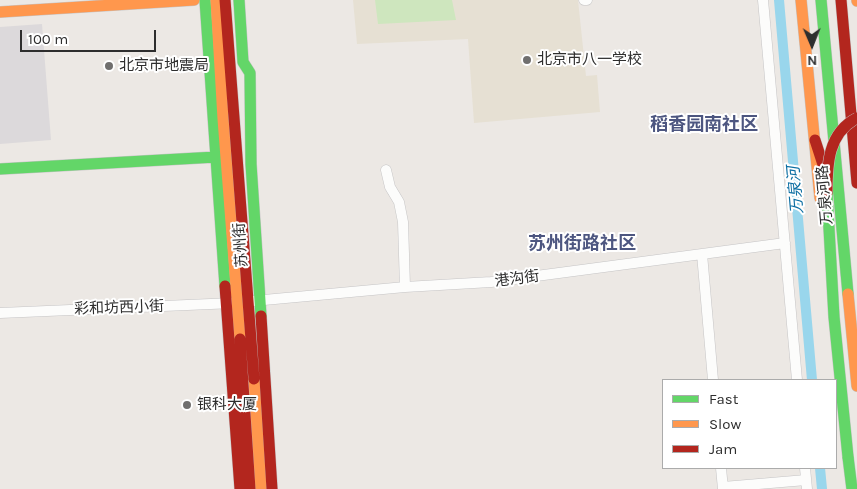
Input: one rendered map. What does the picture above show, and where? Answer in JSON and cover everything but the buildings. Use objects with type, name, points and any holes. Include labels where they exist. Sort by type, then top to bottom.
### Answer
[{"type":"main road","points":[[0,12],[194,0]]},
{"type":"main road","name":"苏州街","points":[[205,0],[216,157],[243,302],[272,489]]},
{"type":"main road","name":"苏州街","points":[[216,0],[223,119],[261,489]]},
{"type":"main road","name":"苏州街","points":[[225,0],[243,302],[250,489]]},
{"type":"main road","name":"苏州街","points":[[239,0],[243,62],[250,73],[250,164],[243,302],[240,489]]},
{"type":"main road","name":"万泉河路","points":[[801,0],[835,379]]},
{"type":"main road","name":"万泉河路","points":[[821,0],[857,386]]},
{"type":"main road","points":[[841,0],[857,184]]},
{"type":"main road","points":[[852,489],[832,302],[827,203],[828,170],[833,142],[846,123],[857,118]]},
{"type":"main road","points":[[815,140],[843,227]]},
{"type":"main road","points":[[0,169],[216,157]]},
{"type":"main road","points":[[837,404],[844,489]]},
{"type":"street","points":[[763,0],[797,379]]},
{"type":"street","points":[[386,170],[390,187],[400,202],[403,222],[405,288]]},
{"type":"street","name":"港沟街","points":[[243,302],[492,282],[784,243]]},
{"type":"street","points":[[702,254],[713,379]]},
{"type":"street","name":"彩和坊西小街","points":[[0,313],[243,302]]},
{"type":"street","points":[[721,469],[723,488],[806,484],[805,469]]},
{"type":"shaded area","name":"北京市八一学校","points":[[353,0],[578,0],[586,76],[597,75],[600,112],[474,123],[468,39],[357,44]]},
{"type":"shaded area","points":[[42,24],[51,140],[0,144],[0,27]]},
{"type":"green space","points":[[375,0],[452,0],[456,20],[378,24]]},
{"type":"waterway","name":"万泉河","points":[[779,0],[812,379]]},
{"type":"waterway","name":"万泉河","points":[[820,469],[822,489]]},
{"type":"traffic: fast","points":[[205,0],[225,286]]},
{"type":"traffic: fast","points":[[239,0],[243,62],[250,73],[251,164],[261,316]]},
{"type":"traffic: fast","points":[[821,0],[848,294]]},
{"type":"traffic: fast","points":[[0,169],[216,157]]},
{"type":"traffic: fast","points":[[827,193],[834,317],[848,457]]},
{"type":"traffic: fast","points":[[848,457],[852,489]]},
{"type":"traffic: slow","points":[[0,12],[194,0]]},
{"type":"traffic: slow","points":[[216,0],[240,339]]},
{"type":"traffic: slow","points":[[801,0],[820,198]]},
{"type":"traffic: slow","points":[[848,294],[857,386]]},
{"type":"traffic: slow","points":[[254,379],[261,489]]},
{"type":"traffic: jam","points":[[225,0],[254,379]]},
{"type":"traffic: jam","points":[[841,0],[857,183]]},
{"type":"traffic: jam","points":[[827,193],[831,150],[840,132],[847,124],[857,118]]},
{"type":"traffic: jam","points":[[815,140],[827,177]]},
{"type":"traffic: jam","points":[[225,286],[240,489]]},
{"type":"traffic: jam","points":[[261,316],[272,489]]},
{"type":"traffic: jam","points":[[240,339],[250,489]]},
{"type":"place","name":"北京市八一学校","points":[[527,60]]},
{"type":"place","name":"北京市地震局","points":[[109,66]]},
{"type":"place","name":"银科大厦","points":[[187,405]]},
{"type":"district","name":"稻香园南社区","points":[[704,125]]},
{"type":"district","name":"苏州街路社区","points":[[582,244]]}]
